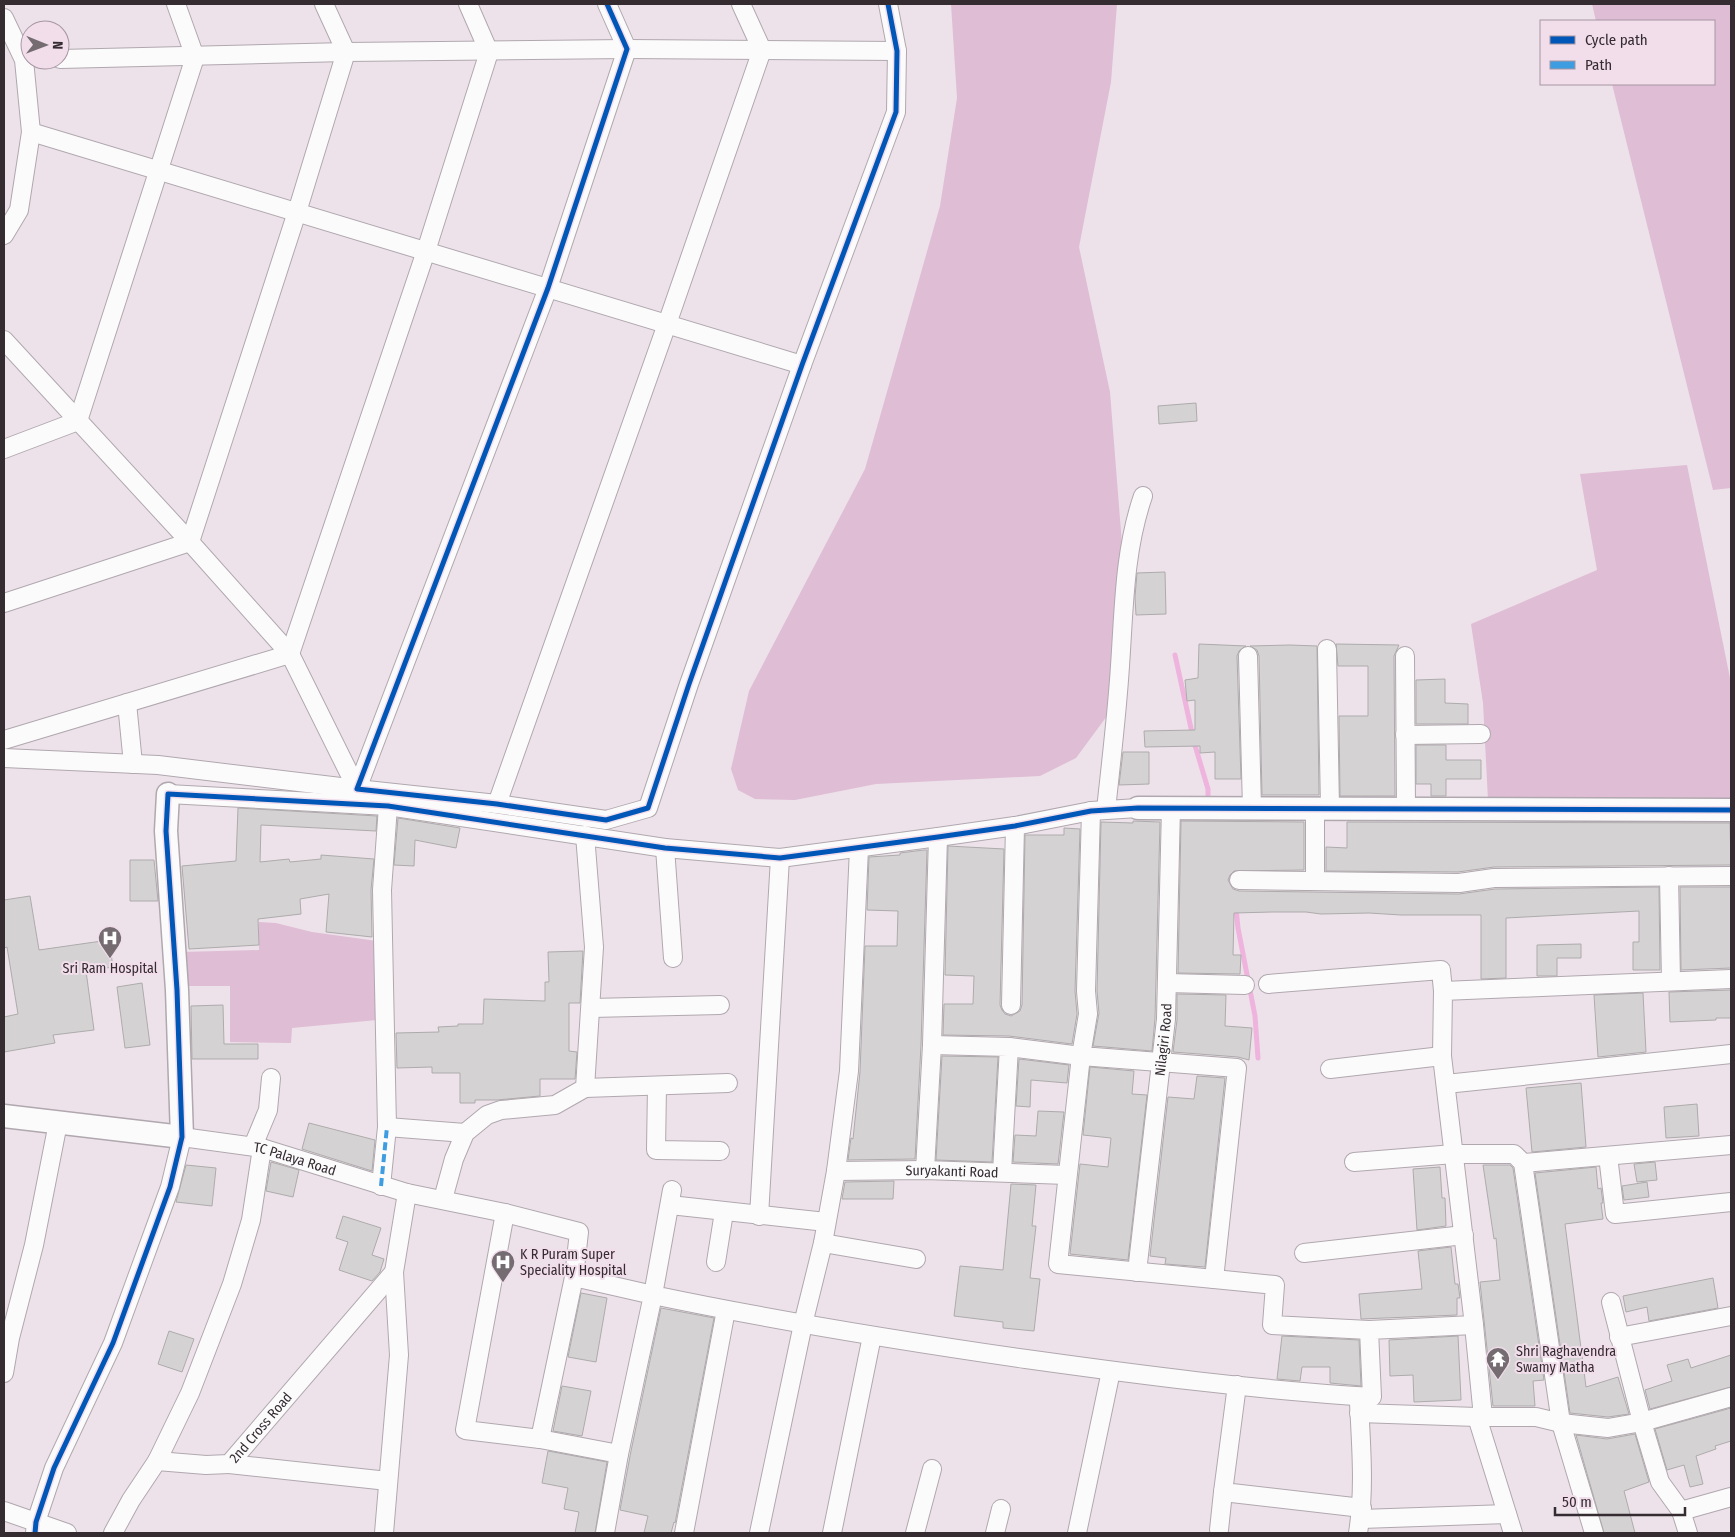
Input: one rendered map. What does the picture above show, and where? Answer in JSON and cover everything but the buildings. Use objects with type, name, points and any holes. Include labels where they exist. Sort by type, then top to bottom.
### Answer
[{"type":"street","points":[[78,421],[160,171],[195,57],[176,4]]},
{"type":"street","points":[[190,542],[297,212],[346,52],[324,4]]},
{"type":"street","points":[[290,654],[426,251],[489,52],[468,4]]},
{"type":"street","points":[[357,789],[548,288],[627,49],[607,4]]},
{"type":"street","points":[[497,804],[762,50],[741,4]]},
{"type":"street","points":[[4,758],[158,764],[357,789],[497,804],[606,820],[648,808],[689,684],[802,365],[896,112],[897,51],[888,4]]},
{"type":"street","points":[[4,18],[20,47]]},
{"type":"street","points":[[70,59],[346,52],[489,52],[627,49],[897,51]]},
{"type":"street","points":[[4,235],[19,210],[31,132],[28,70]]},
{"type":"street","points":[[31,132],[802,365]]},
{"type":"street","points":[[4,340],[290,654],[357,789]]},
{"type":"street","points":[[4,449],[78,421]]},
{"type":"street","points":[[1143,496],[1135,518],[1126,577],[1120,668],[1098,811],[1086,991],[1088,1014],[1081,1056],[1058,1264],[1275,1286],[1272,1325],[1369,1330],[1474,1325]]},
{"type":"street","points":[[4,603],[190,542]]},
{"type":"street","points":[[1315,881],[1323,808],[1328,649]]},
{"type":"street","points":[[4,740],[290,654]]},
{"type":"street","points":[[1248,656],[1252,808]]},
{"type":"street","points":[[1404,656],[1406,808]]},
{"type":"street","points":[[127,703],[134,764]]},
{"type":"street","points":[[1405,734],[1481,734]]},
{"type":"street","points":[[35,1527],[54,1468],[113,1342],[170,1187],[182,1137],[177,990],[166,831],[168,794],[388,806],[665,848],[780,858],[1015,826],[1098,811],[1138,808],[1731,810]]},
{"type":"street","points":[[381,1186],[387,1127],[382,890],[388,806]]},
{"type":"street","name":"Nilagiri Road","points":[[1137,1272],[1166,1019],[1172,807]]},
{"type":"street","points":[[1011,1004],[1015,826]]},
{"type":"street","points":[[585,835],[594,947],[585,1088]]},
{"type":"street","points":[[925,1170],[932,1044],[938,837]]},
{"type":"street","points":[[665,848],[673,958]]},
{"type":"street","points":[[759,1533],[823,1243],[836,1171],[849,1071],[859,848]]},
{"type":"street","points":[[759,1216],[780,858]]},
{"type":"street","points":[[1669,876],[1671,981]]},
{"type":"street","points":[[1239,880],[1459,883],[1494,878],[1731,876]]},
{"type":"street","points":[[1268,984],[1441,970],[1443,991],[1442,1056],[1474,1325],[1480,1417],[1513,1533]]},
{"type":"street","points":[[1443,991],[1731,979]]},
{"type":"street","points":[[1167,983],[1245,985]]},
{"type":"street","points":[[591,1008],[720,1004]]},
{"type":"street","points":[[932,1044],[1009,1047],[1081,1056],[1238,1068],[1214,1279]]},
{"type":"street","points":[[1002,1172],[1009,1047]]},
{"type":"street","points":[[1446,1084],[1731,1054]]},
{"type":"street","points":[[1330,1070],[1442,1056]]},
{"type":"street","points":[[113,1533],[131,1500],[157,1461],[190,1392],[232,1284],[251,1220],[257,1147],[268,1110],[271,1078]]},
{"type":"street","points":[[443,1199],[454,1159],[465,1133],[487,1115],[501,1110],[555,1105],[585,1088],[728,1083]]},
{"type":"street","points":[[657,1086],[656,1150],[720,1151]]},
{"type":"street","name":"TC Palaya Road","points":[[4,1116],[257,1147],[407,1193],[505,1213],[579,1232],[574,1277]]},
{"type":"street","points":[[4,1373],[10,1338],[34,1245],[58,1123]]},
{"type":"street","points":[[387,1127],[465,1133]]},
{"type":"street","points":[[1523,1163],[1731,1145]]},
{"type":"street","points":[[1354,1162],[1454,1154],[1514,1154],[1523,1163],[1561,1423],[1594,1533]]},
{"type":"street","points":[[1608,1156],[1616,1214],[1731,1202]]},
{"type":"street","name":"Suryakanti Road","points":[[836,1171],[925,1170],[1067,1175]]},
{"type":"street","points":[[384,1533],[399,1355],[394,1272],[407,1193]]},
{"type":"street","points":[[604,1533],[671,1198],[724,1212],[826,1222]]},
{"type":"street","points":[[716,1262],[724,1212]]},
{"type":"street","points":[[505,1213],[465,1430],[540,1439],[619,1454]]},
{"type":"street","points":[[1304,1253],[1464,1235]]},
{"type":"street","points":[[823,1243],[916,1260]]},
{"type":"street","name":"2nd Cross Road","points":[[157,1461],[206,1465],[229,1464],[394,1272]]},
{"type":"street","points":[[540,1439],[574,1277],[726,1310],[872,1336],[1111,1371],[1236,1385],[1359,1404],[1480,1417],[1536,1417],[1561,1423],[1608,1428],[1642,1422],[1731,1397]]},
{"type":"street","points":[[1611,1302],[1642,1422],[1660,1482],[1681,1512],[1688,1533]]},
{"type":"street","points":[[684,1533],[726,1310]]},
{"type":"street","points":[[1619,1337],[1731,1316]]},
{"type":"street","points":[[1359,1404],[1372,1397],[1369,1330]]},
{"type":"street","points":[[832,1533],[872,1336]]},
{"type":"street","points":[[1077,1533],[1111,1371]]},
{"type":"street","points":[[1218,1530],[1236,1385]]},
{"type":"street","points":[[1359,1404],[1363,1489],[1361,1520]]},
{"type":"street","points":[[229,1464],[388,1481]]},
{"type":"street","points":[[914,1533],[932,1468]]},
{"type":"street","points":[[1223,1492],[1361,1520],[1507,1514]]},
{"type":"street","points":[[1681,1512],[1731,1497]]},
{"type":"street","points":[[995,1533],[1001,1509]]},
{"type":"street","points":[[4,1510],[35,1527],[67,1533]]},
{"type":"shaded area","points":[[951,4],[1117,4],[1111,82],[1079,247],[1110,392],[1123,557],[1121,697],[1076,758],[1040,776],[876,784],[795,800],[755,799],[738,790],[731,769],[749,691],[865,469],[940,206],[957,98]]},
{"type":"shaded area","points":[[1592,4],[1731,4],[1731,488],[1713,490],[1612,85],[1715,85],[1715,20],[1596,20]]},
{"type":"shaded area","points":[[1687,465],[1731,683],[1731,800],[1488,800],[1483,703],[1471,624],[1597,570],[1580,474]]},
{"type":"shaded area","points":[[259,922],[276,923],[312,932],[377,941],[377,1020],[292,1028],[291,1043],[230,1042],[230,986],[184,986],[182,952],[259,950]]},
{"type":"waterway","points":[[1175,655],[1194,742],[1208,789],[1208,803]]},
{"type":"waterway","points":[[1236,908],[1255,1016],[1258,1058]]},
{"type":"marked path","points":[[381,1186],[387,1127]]},
{"type":"cycle path","points":[[607,4],[627,49],[548,288],[357,789],[497,804],[606,820],[648,808],[689,684],[802,365],[896,112],[897,51],[888,4]]},
{"type":"cycle path","points":[[35,1533],[36,1522],[54,1468],[113,1343],[170,1187],[182,1137],[177,990],[166,831],[168,794],[388,806],[665,848],[780,858],[1015,826],[1091,811],[1138,808],[1731,810]]},
{"type":"place","name":"Sri Ram Hospital","points":[[110,959]]},
{"type":"place","name":"K R Puram Super Speciality Hospital","points":[[503,1283]]},
{"type":"place","name":"Shri Raghavendra Swamy Matha","points":[[1498,1380]]}]
